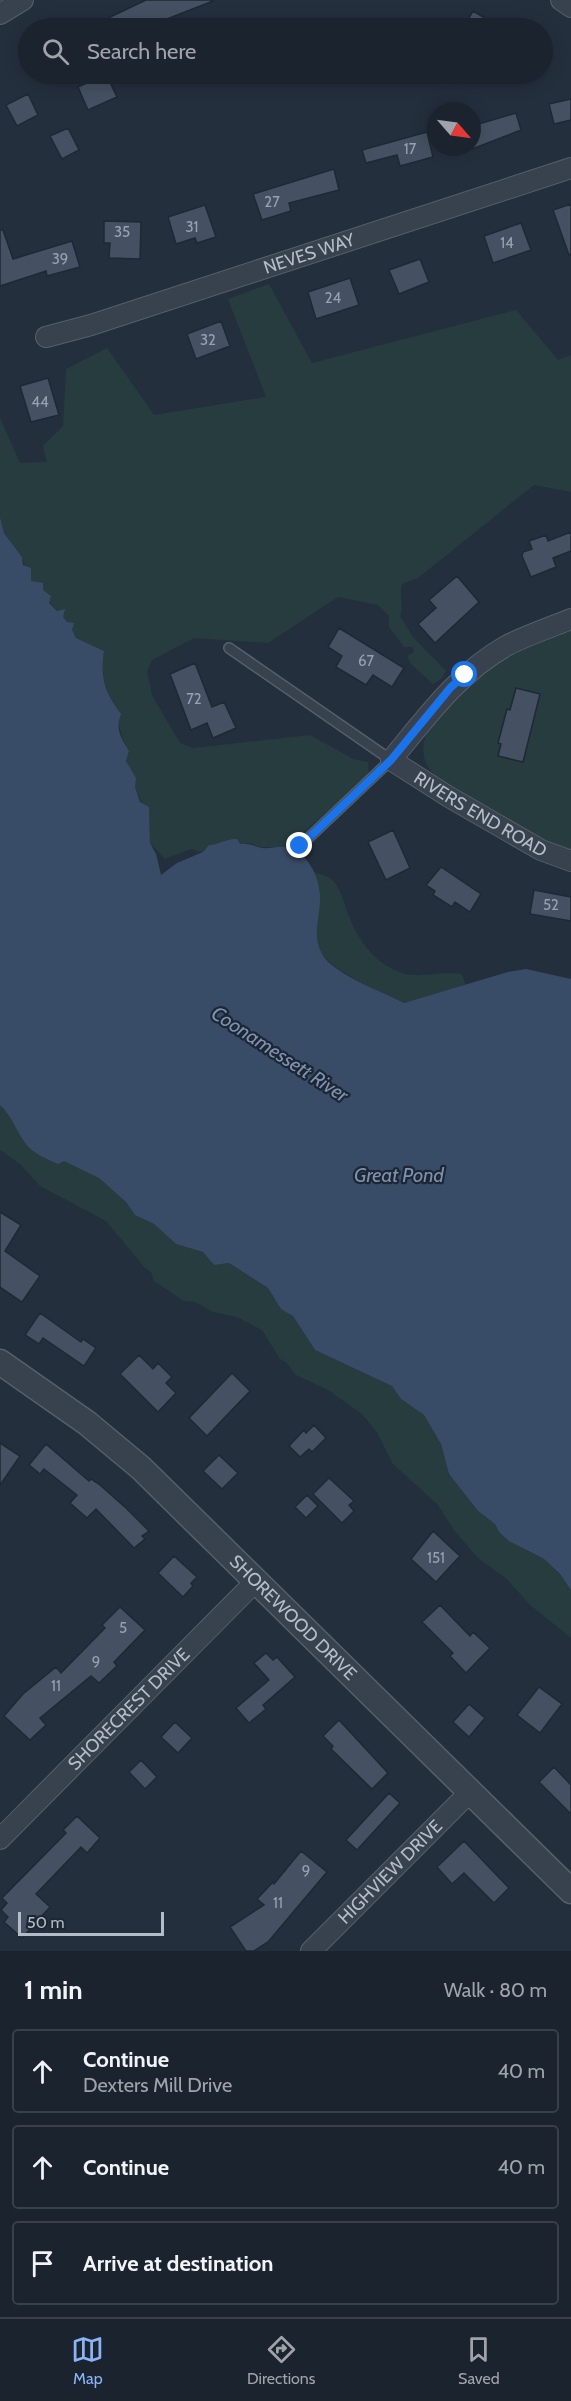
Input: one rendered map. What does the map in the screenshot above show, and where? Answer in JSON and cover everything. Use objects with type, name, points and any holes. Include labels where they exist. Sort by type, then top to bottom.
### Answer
[{"type":"street","points":[[0,14],[23,0]]},
{"type":"street","points":[[561,0],[571,7]]},
{"type":"street","name":"NEVES WAY","points":[[46,337],[91,325],[571,168]]},
{"type":"street","points":[[391,760],[451,687],[480,663],[523,638],[571,619]]},
{"type":"street","name":"RIVERS END ROAD","points":[[391,760],[449,797],[541,850],[571,861]]},
{"type":"street","name":"SHOREWOOD DRIVE","points":[[0,1362],[87,1423],[141,1468],[571,1891]]},
{"type":"street","name":"SHORECREST DRIVE","points":[[0,1839],[257,1580]]},
{"type":"street","name":"HIGHVIEW DRIVE","points":[[311,1951],[470,1792]]},
{"type":"lane","points":[[229,648],[391,760],[300,846]]},
{"type":"green space","points":[[269,284],[312,363],[516,310],[558,360],[571,355],[571,492],[534,485],[418,578],[402,584],[400,616],[413,637],[446,671],[441,679],[433,684],[411,664],[407,656],[414,652],[413,647],[404,647],[389,627],[389,616],[378,605],[338,597],[268,643],[194,638],[152,660],[147,671],[152,695],[180,743],[193,748],[310,735],[353,759],[368,762],[369,776],[286,847],[239,844],[230,839],[217,845],[209,845],[203,852],[191,849],[165,859],[150,843],[150,822],[135,787],[135,778],[126,761],[129,751],[105,683],[104,651],[76,638],[67,622],[31,581],[22,557],[4,533],[0,517],[0,418],[20,463],[47,462],[43,446],[63,426],[66,369],[107,348],[154,415],[266,397],[228,299]]},
{"type":"green space","points":[[571,630],[571,854],[520,830],[435,775],[425,760],[424,744],[430,728],[441,711],[471,681],[508,657]]},
{"type":"green space","points":[[314,872],[329,878],[337,886],[355,930],[367,948],[381,962],[406,974],[462,974],[466,985],[404,1003],[352,978],[339,969],[320,951],[316,941],[318,892]]},
{"type":"green space","points":[[0,1105],[13,1119],[22,1138],[99,1178],[126,1202],[135,1215],[154,1224],[176,1244],[203,1252],[214,1265],[229,1263],[268,1288],[281,1308],[293,1316],[315,1350],[392,1386],[401,1399],[424,1415],[441,1444],[449,1474],[478,1511],[495,1524],[499,1532],[527,1551],[544,1559],[565,1580],[571,1590],[571,1638],[529,1604],[507,1579],[478,1558],[454,1530],[438,1505],[393,1464],[377,1432],[362,1414],[328,1390],[296,1375],[286,1362],[280,1359],[262,1330],[237,1317],[213,1312],[195,1302],[184,1301],[154,1281],[151,1272],[145,1268],[106,1221],[40,1186],[20,1164],[0,1150]]},
{"type":"water","name":"Great Pond","points":[[0,517],[4,533],[22,557],[23,565],[31,568],[31,581],[43,583],[43,590],[51,596],[49,603],[57,611],[65,609],[63,617],[67,622],[74,623],[72,630],[76,638],[104,651],[105,685],[121,714],[119,729],[121,738],[129,751],[126,761],[136,778],[135,787],[140,802],[149,807],[150,843],[156,854],[161,875],[177,863],[203,852],[209,845],[229,840],[237,839],[240,844],[262,848],[293,849],[300,853],[310,865],[317,880],[320,903],[317,940],[322,954],[336,969],[404,1003],[508,972],[526,969],[571,979],[571,1590],[560,1574],[544,1559],[509,1541],[499,1532],[495,1524],[478,1511],[449,1474],[441,1444],[424,1415],[401,1399],[392,1386],[315,1350],[293,1316],[281,1309],[268,1288],[229,1263],[214,1265],[203,1252],[176,1244],[154,1224],[135,1215],[126,1202],[99,1178],[64,1161],[58,1164],[33,1151],[0,1105]]},
{"type":"building","points":[[146,0],[213,0],[169,18],[108,18]]},
{"type":"building","points":[[473,11],[485,18],[469,18]]},
{"type":"building","points":[[84,84],[111,84],[117,97],[88,110],[78,87]]},
{"type":"building","points":[[28,94],[38,115],[17,126],[6,105]]},
{"type":"building","points":[[571,99],[571,120],[554,124],[549,104]]},
{"type":"building","points":[[516,113],[521,130],[481,146],[481,123]]},
{"type":"building","points":[[68,128],[79,150],[62,159],[50,136]]},
{"type":"building","points":[[427,132],[427,156],[433,157],[400,166],[397,155],[366,163],[362,150]]},
{"type":"building","points":[[334,169],[339,190],[289,203],[291,211],[262,220],[253,194]]},
{"type":"building","points":[[571,204],[571,254],[569,255],[553,210]]},
{"type":"building","points":[[205,205],[216,237],[197,243],[195,238],[176,244],[168,217]]},
{"type":"building","points":[[104,221],[141,222],[140,259],[109,258],[110,243],[104,243]]},
{"type":"building","points":[[521,223],[531,250],[493,263],[484,236]]},
{"type":"building","points":[[0,230],[3,230],[13,259],[72,241],[80,267],[47,276],[46,271],[0,286]]},
{"type":"building","points":[[420,259],[429,282],[399,294],[389,270]]},
{"type":"building","points":[[350,278],[359,305],[316,319],[308,292]]},
{"type":"building","points":[[221,321],[230,346],[196,359],[187,334]]},
{"type":"building","points":[[48,378],[59,415],[31,422],[20,386]]},
{"type":"building","points":[[571,532],[571,551],[553,558],[556,567],[531,577],[522,556],[523,552],[532,549],[529,541],[546,535],[548,541]]},
{"type":"building","points":[[457,576],[479,602],[435,643],[418,624],[436,608],[429,600]]},
{"type":"building","points":[[339,628],[404,668],[392,687],[373,675],[366,685],[336,667],[342,656],[328,647]]},
{"type":"building","points":[[195,663],[212,707],[224,702],[236,728],[213,738],[207,723],[191,730],[170,674]]},
{"type":"building","points":[[516,688],[540,694],[523,762],[498,756],[501,744],[498,743],[507,709],[510,710]]},
{"type":"building","points":[[393,830],[410,868],[386,880],[368,842]]},
{"type":"building","points":[[441,867],[481,894],[470,912],[455,902],[452,907],[433,895],[435,891],[426,885]]},
{"type":"building","points":[[534,890],[571,897],[571,921],[530,914]]},
{"type":"building","points":[[0,1212],[21,1225],[5,1251],[40,1276],[22,1302],[0,1287]]},
{"type":"building","points":[[40,1313],[81,1342],[83,1339],[96,1348],[84,1366],[43,1338],[39,1344],[25,1335]]},
{"type":"building","points":[[139,1355],[153,1369],[158,1363],[172,1377],[166,1383],[176,1393],[158,1412],[120,1374]]},
{"type":"building","points":[[232,1373],[250,1391],[207,1436],[189,1418]]},
{"type":"building","points":[[314,1425],[326,1438],[312,1452],[309,1449],[300,1457],[289,1446],[304,1430],[306,1433]]},
{"type":"building","points":[[0,1443],[20,1456],[0,1485]]},
{"type":"building","points":[[46,1444],[89,1481],[91,1479],[100,1485],[126,1508],[149,1531],[142,1536],[145,1539],[134,1548],[96,1509],[87,1518],[70,1503],[77,1495],[44,1469],[40,1474],[29,1465]]},
{"type":"building","points":[[219,1455],[238,1473],[222,1489],[203,1471]]},
{"type":"building","points":[[329,1478],[354,1501],[349,1505],[354,1511],[342,1523],[313,1494]]},
{"type":"building","points":[[307,1495],[318,1506],[306,1518],[295,1507]]},
{"type":"building","points":[[433,1531],[460,1556],[436,1582],[411,1559]]},
{"type":"building","points":[[174,1556],[197,1577],[191,1583],[193,1586],[183,1597],[158,1573]]},
{"type":"building","points":[[440,1605],[470,1636],[473,1632],[490,1648],[466,1673],[450,1656],[453,1653],[422,1622]]},
{"type":"building","points":[[120,1607],[145,1630],[114,1662],[117,1666],[99,1683],[91,1676],[40,1718],[46,1725],[30,1740],[4,1716],[23,1694],[56,1667],[61,1673],[105,1628],[102,1625]]},
{"type":"building","points":[[266,1653],[273,1660],[277,1657],[295,1677],[263,1705],[266,1709],[249,1723],[236,1708],[269,1680],[254,1663]]},
{"type":"building","points":[[539,1687],[562,1704],[540,1733],[517,1715]]},
{"type":"building","points":[[469,1704],[485,1718],[469,1737],[453,1722]]},
{"type":"building","points":[[339,1720],[388,1773],[372,1789],[331,1749],[333,1746],[323,1736]]},
{"type":"building","points":[[175,1722],[192,1738],[178,1753],[161,1737]]},
{"type":"building","points":[[141,1760],[157,1777],[145,1789],[129,1772]]},
{"type":"building","points":[[554,1767],[571,1785],[571,1814],[539,1782]]},
{"type":"building","points":[[389,1793],[400,1803],[357,1850],[346,1840]]},
{"type":"building","points":[[77,1816],[100,1838],[87,1853],[81,1847],[36,1894],[50,1907],[22,1938],[4,1922],[8,1917],[1,1910],[7,1903],[2,1898],[66,1833],[63,1830]]},
{"type":"building","points":[[464,1841],[509,1888],[494,1903],[464,1873],[452,1884],[437,1867]]},
{"type":"building","points":[[301,1851],[327,1872],[268,1942],[254,1951],[246,1951],[230,1927],[264,1905],[257,1899],[273,1882],[274,1884]]},
{"type":"route","points":[[300,846],[391,760],[451,687],[465,675]]},
{"type":"water label","name":"Coonamessett River","points":[[280,1054]]}]
